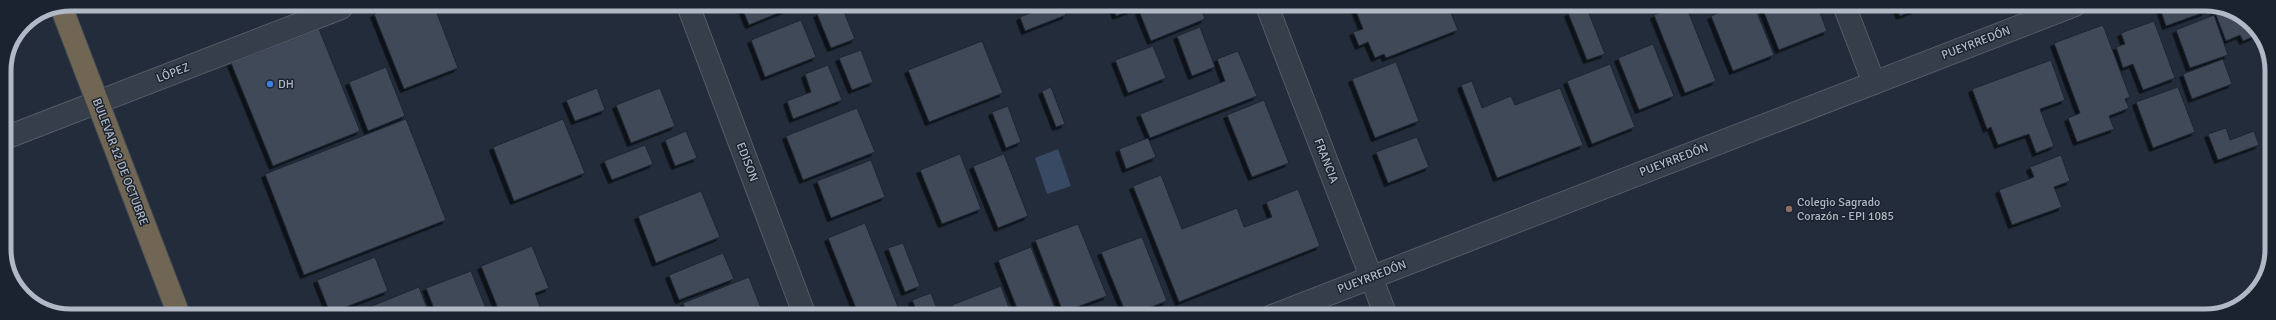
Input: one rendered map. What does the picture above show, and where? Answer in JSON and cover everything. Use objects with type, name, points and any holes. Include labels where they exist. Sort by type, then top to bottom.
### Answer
[{"type":"highway","name":"BULEVAR 12 DE OCTUBRE","points":[[63,12],[176,309]]},
{"type":"street","name":"LÓPEZ","points":[[11,136],[333,11]]},
{"type":"street","name":"EDISON","points":[[690,11],[802,309]]},
{"type":"street","name":"FRANCIA","points":[[1269,11],[1383,309]]},
{"type":"street","points":[[1846,11],[1874,83]]},
{"type":"street","name":"PUEYRREDÓN","points":[[1290,309],[2060,11]]},
{"type":"water","points":[[1058,149],[1071,186],[1047,194],[1035,158]]},
{"type":"building","points":[[380,11],[436,11],[458,68],[404,89],[374,14]]},
{"type":"building","points":[[743,11],[783,11],[749,25]]},
{"type":"building","points":[[824,11],[844,11],[855,39],[831,48],[817,14]]},
{"type":"building","points":[[1036,11],[1064,11],[1066,15],[1025,31],[1020,17]]},
{"type":"building","points":[[1114,11],[1129,11],[1116,16]]},
{"type":"building","points":[[1139,11],[1202,11],[1205,19],[1151,41]]},
{"type":"building","points":[[1356,11],[1450,11],[1458,30],[1386,58],[1384,54],[1375,58],[1368,42],[1359,46],[1353,32],[1363,29]]},
{"type":"building","points":[[1573,11],[1588,11],[1605,54],[1587,60],[1568,13]]},
{"type":"building","points":[[1666,11],[1688,11],[1716,81],[1685,93],[1654,15]]},
{"type":"building","points":[[1723,11],[1756,11],[1774,55],[1733,71],[1711,16]]},
{"type":"building","points":[[1763,11],[1819,11],[1827,31],[1779,50]]},
{"type":"building","points":[[1898,11],[1912,11],[1900,16]]},
{"type":"building","points":[[2161,11],[2205,12],[2166,26]]},
{"type":"building","points":[[2215,12],[2225,14],[2239,21],[2254,36],[2243,41],[2240,35],[2226,41]]},
{"type":"building","points":[[2214,15],[2228,55],[2190,68],[2176,30]]},
{"type":"building","points":[[801,20],[816,57],[765,77],[751,40]]},
{"type":"building","points":[[2154,21],[2175,78],[2143,90],[2133,64],[2123,68],[2116,47],[2125,44],[2121,33]]},
{"type":"building","points":[[2103,25],[2130,97],[2125,99],[2129,108],[2109,116],[2114,129],[2077,142],[2068,118],[2080,113],[2054,43]]},
{"type":"building","points":[[1200,27],[1215,67],[1192,76],[1177,36]]},
{"type":"building","points":[[319,29],[360,131],[273,166],[231,63]]},
{"type":"building","points":[[982,41],[1003,93],[929,122],[908,70]]},
{"type":"building","points":[[1653,44],[1674,96],[1639,110],[1618,58]]},
{"type":"building","points":[[1153,46],[1166,78],[1128,93],[1115,60]]},
{"type":"building","points":[[861,50],[873,82],[852,90],[839,58]]},
{"type":"building","points":[[1238,51],[1257,96],[1150,138],[1140,114],[1225,81],[1217,59]]},
{"type":"building","points":[[2223,59],[2232,84],[2192,99],[2183,74]]},
{"type":"building","points":[[2051,60],[2065,100],[2040,109],[2054,146],[2036,153],[2029,134],[1998,145],[1991,127],[1987,129],[1972,89]]},
{"type":"building","points":[[1396,62],[1419,121],[1375,138],[1352,79]]},
{"type":"building","points":[[1610,64],[1635,127],[1592,144],[1567,81]]},
{"type":"building","points":[[828,65],[842,100],[793,119],[787,101],[811,92],[805,74]]},
{"type":"building","points":[[386,67],[405,116],[368,131],[349,82]]},
{"type":"building","points":[[1472,81],[1482,108],[1511,96],[1515,105],[1560,88],[1583,145],[1497,178],[1461,85]]},
{"type":"building","points":[[1051,87],[1065,124],[1056,127],[1042,91]]},
{"type":"building","points":[[2178,87],[2195,132],[2153,148],[2136,102]]},
{"type":"building","points":[[597,88],[605,110],[575,121],[566,100]]},
{"type":"building","points":[[660,88],[675,126],[631,143],[616,105]]},
{"type":"building","points":[[1264,100],[1289,163],[1252,177],[1227,115]]},
{"type":"building","points":[[1008,106],[1021,142],[1006,148],[992,112]]},
{"type":"building","points":[[857,108],[875,152],[803,180],[786,136]]},
{"type":"building","points":[[406,119],[446,220],[304,275],[265,174]]},
{"type":"building","points":[[563,119],[585,173],[514,201],[493,147]]},
{"type":"building","points":[[2226,128],[2230,140],[2254,131],[2259,145],[2218,160],[2208,134]]},
{"type":"building","points":[[686,131],[697,158],[675,166],[665,140]]},
{"type":"building","points":[[1417,137],[1429,167],[1388,183],[1376,152]]},
{"type":"building","points":[[1148,138],[1156,157],[1126,169],[1119,149]]},
{"type":"building","points":[[645,145],[653,164],[612,180],[604,161]]},
{"type":"building","points":[[960,154],[981,209],[942,224],[920,170]]},
{"type":"building","points":[[1004,154],[1028,216],[998,228],[973,166]]},
{"type":"building","points":[[2061,155],[2070,181],[2054,187],[2062,207],[2012,225],[1999,190],[2034,177],[2030,167]]},
{"type":"building","points":[[871,160],[885,197],[831,218],[817,181]]},
{"type":"building","points":[[1161,175],[1182,229],[1237,208],[1244,227],[1272,217],[1266,202],[1298,189],[1320,246],[1179,302],[1133,186]]},
{"type":"building","points":[[701,191],[720,237],[656,263],[638,216]]},
{"type":"building","points":[[865,223],[898,307],[893,309],[856,309],[828,238]]},
{"type":"building","points":[[1078,224],[1107,296],[1071,309],[1062,309],[1035,240]]},
{"type":"building","points":[[1142,237],[1167,301],[1146,309],[1124,309],[1101,252]]},
{"type":"building","points":[[903,243],[920,286],[905,292],[888,248]]},
{"type":"building","points":[[532,246],[549,288],[535,293],[541,309],[498,309],[481,266]]},
{"type":"building","points":[[1031,247],[1055,309],[1017,309],[998,260]]},
{"type":"building","points":[[723,253],[734,279],[679,300],[669,275]]},
{"type":"building","points":[[375,257],[388,291],[341,309],[328,309],[317,280]]},
{"type":"building","points":[[471,271],[486,309],[434,309],[426,288]]},
{"type":"building","points":[[749,277],[761,309],[685,309],[683,303]]},
{"type":"building","points":[[1001,286],[1009,309],[954,309],[952,305]]},
{"type":"building","points":[[419,287],[427,309],[364,309]]},
{"type":"building","points":[[931,293],[937,309],[916,309],[912,300]]},
{"type":"place","name":"DH","points":[[270,84]]},
{"type":"place","name":"Colegio Sagrado Corazón - EPI 1085","points":[[1789,209]]}]
